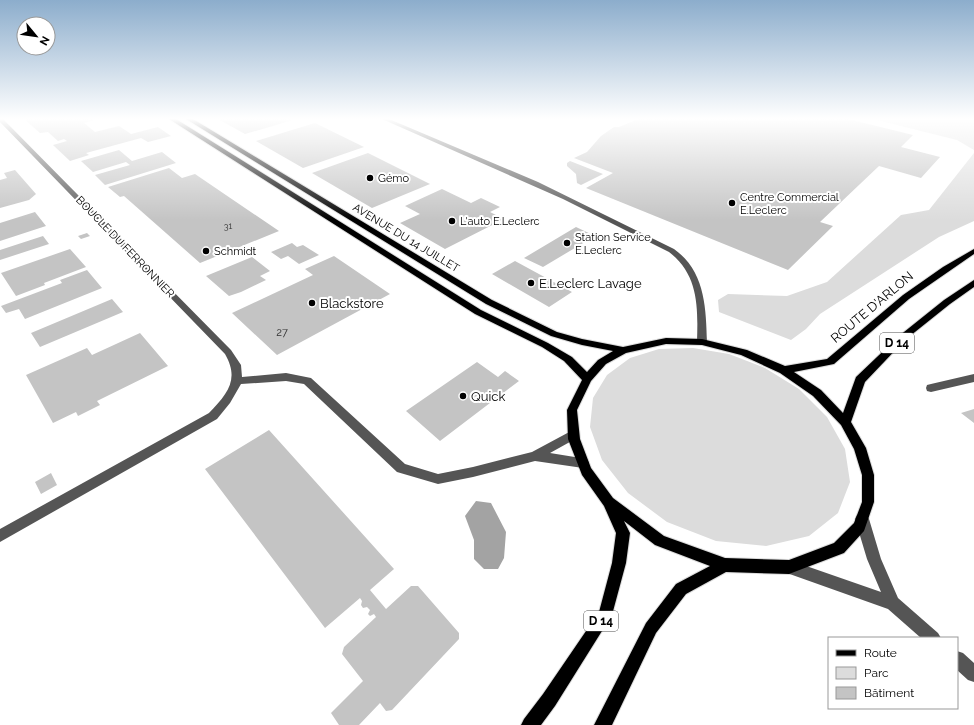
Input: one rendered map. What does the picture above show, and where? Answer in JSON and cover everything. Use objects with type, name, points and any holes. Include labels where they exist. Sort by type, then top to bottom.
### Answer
[{"type":"main road","name":"AVENUE DU 14 JUILLET","points":[[226,153],[478,312],[545,345],[568,359],[586,379]]},
{"type":"main road","name":"AVENUE DU 14 JUILLET","points":[[244,153],[489,302],[554,334],[582,342],[623,350]]},
{"type":"main road","name":"ROUTE D'ARLON","points":[[784,370],[830,362],[906,298],[974,251]]},
{"type":"main road","name":"D 14","points":[[845,422],[860,380],[902,338],[947,302],[974,283]]},
{"type":"main road","points":[[666,340],[702,342],[744,352],[784,370],[817,393],[845,422],[860,448],[868,475],[868,502],[859,527],[839,548],[789,567],[725,566],[660,541],[609,502],[586,471],[573,435],[572,410],[586,379],[602,362],[623,350],[666,340]]},
{"type":"main road","name":"D 14","points":[[530,725],[549,700],[605,616],[620,563],[624,533],[609,502]]},
{"type":"main road","points":[[603,725],[651,628],[681,589],[725,566]]},
{"type":"street","name":"BOUCLE DU FERRONNIER","points":[[32,153],[228,352],[237,368],[237,381]]},
{"type":"street","points":[[465,153],[537,184],[612,220],[674,253],[684,261],[697,284],[702,312],[702,342]]},
{"type":"street","points":[[0,536],[213,416],[230,398],[237,381],[286,377],[308,381],[401,468],[438,478],[473,472],[535,456],[573,435]]},
{"type":"street","points":[[931,388],[974,378]]},
{"type":"street","points":[[535,456],[583,463]]},
{"type":"street","points":[[862,519],[874,560],[893,603]]},
{"type":"street","points":[[789,567],[893,603],[932,637]]},
{"type":"street","points":[[958,660],[974,674]]},
{"type":"green space","points":[[974,153],[974,221],[939,237],[820,314],[806,329],[791,340],[719,312],[718,300],[728,294],[787,296],[827,282],[901,215],[929,210]]},
{"type":"green space","points":[[693,348],[729,354],[765,368],[799,389],[827,417],[845,449],[850,482],[838,513],[809,536],[766,546],[716,541],[667,522],[628,493],[602,460],[590,427],[593,398],[607,375],[630,358],[659,349]]},
{"type":"shaded area","points":[[476,501],[491,503],[506,532],[504,558],[498,569],[484,569],[474,559],[474,540],[465,516]]},
{"type":"building","points":[[61,153],[87,153],[89,155],[70,161]]},
{"type":"building","points":[[109,153],[122,153],[132,161],[163,153],[176,163],[105,185],[95,175],[130,165],[126,162],[93,172],[81,161]]},
{"type":"building","points":[[277,153],[347,153],[303,168]]},
{"type":"building","name":"Gémo","points":[[368,153],[430,184],[372,208],[312,173]]},
{"type":"building","name":"Centre Commercial E.Leclerc","points":[[585,153],[924,153],[940,157],[921,178],[879,166],[820,222],[833,226],[788,270],[586,188],[613,173],[574,158]]},
{"type":"building","points":[[570,161],[603,174],[581,185],[577,183],[576,174],[567,166],[567,163]]},
{"type":"building","points":[[169,168],[182,178],[195,174],[279,231],[200,263],[124,196],[120,197],[108,187]]},
{"type":"building","points":[[15,170],[36,194],[29,200],[0,208],[0,180],[7,178],[4,173]]},
{"type":"building","name":"L'auto E.Leclerc","points":[[442,189],[471,203],[481,198],[500,207],[490,212],[504,219],[445,249],[400,223],[420,214],[405,206]]},
{"type":"building","points":[[35,212],[46,226],[0,241],[0,223]]},
{"type":"building","name":"Station Service E.Leclerc","points":[[576,227],[595,236],[543,267],[524,258]]},
{"type":"building","points":[[87,233],[90,236],[81,239],[78,236]]},
{"type":"building","points":[[43,236],[49,244],[0,260],[0,250]]},
{"type":"building","points":[[292,243],[297,247],[303,245],[319,255],[299,264],[288,256],[281,259],[271,252]]},
{"type":"building","points":[[70,249],[86,267],[44,283],[45,285],[16,296],[1,273]]},
{"type":"building","name":"Blackstore","points":[[334,256],[390,294],[277,355],[232,313],[313,275],[305,269]]},
{"type":"building","points":[[252,257],[270,271],[260,276],[266,280],[241,292],[229,296],[206,276]]},
{"type":"building","name":"E.Leclerc Lavage","points":[[515,261],[572,292],[549,307],[492,274]]},
{"type":"building","points":[[87,270],[102,288],[25,319],[19,309],[6,313],[1,306],[62,283],[60,280]]},
{"type":"building","points":[[112,299],[123,312],[40,347],[31,333]]},
{"type":"building","points":[[140,333],[168,366],[97,401],[100,405],[78,416],[76,412],[53,423],[26,375],[87,348],[92,355]]},
{"type":"building","name":"Quick","points":[[477,362],[498,377],[505,371],[519,381],[440,441],[406,411]]},
{"type":"building","points":[[974,409],[974,423],[961,413]]},
{"type":"building","points":[[269,430],[394,569],[370,590],[386,609],[411,586],[418,586],[459,633],[459,639],[392,710],[386,711],[380,703],[359,725],[339,725],[331,713],[363,681],[342,654],[344,647],[376,617],[374,614],[370,616],[368,614],[370,610],[367,607],[363,608],[360,598],[325,628],[205,469]]},
{"type":"building","points":[[51,473],[57,485],[41,494],[35,482]]},
{"type":"place","name":"Gémo","points":[[370,178]]},
{"type":"place","name":"Centre Commercial E.Leclerc","points":[[732,203]]},
{"type":"place","name":"L'auto E.Leclerc","points":[[452,221]]},
{"type":"place","name":"Station Service E.Leclerc","points":[[567,243]]},
{"type":"place","name":"Schmidt","points":[[206,251]]},
{"type":"place","name":"E.Leclerc Lavage","points":[[531,283]]},
{"type":"place","name":"Blackstore","points":[[312,303]]},
{"type":"place","name":"Quick","points":[[463,396]]}]
